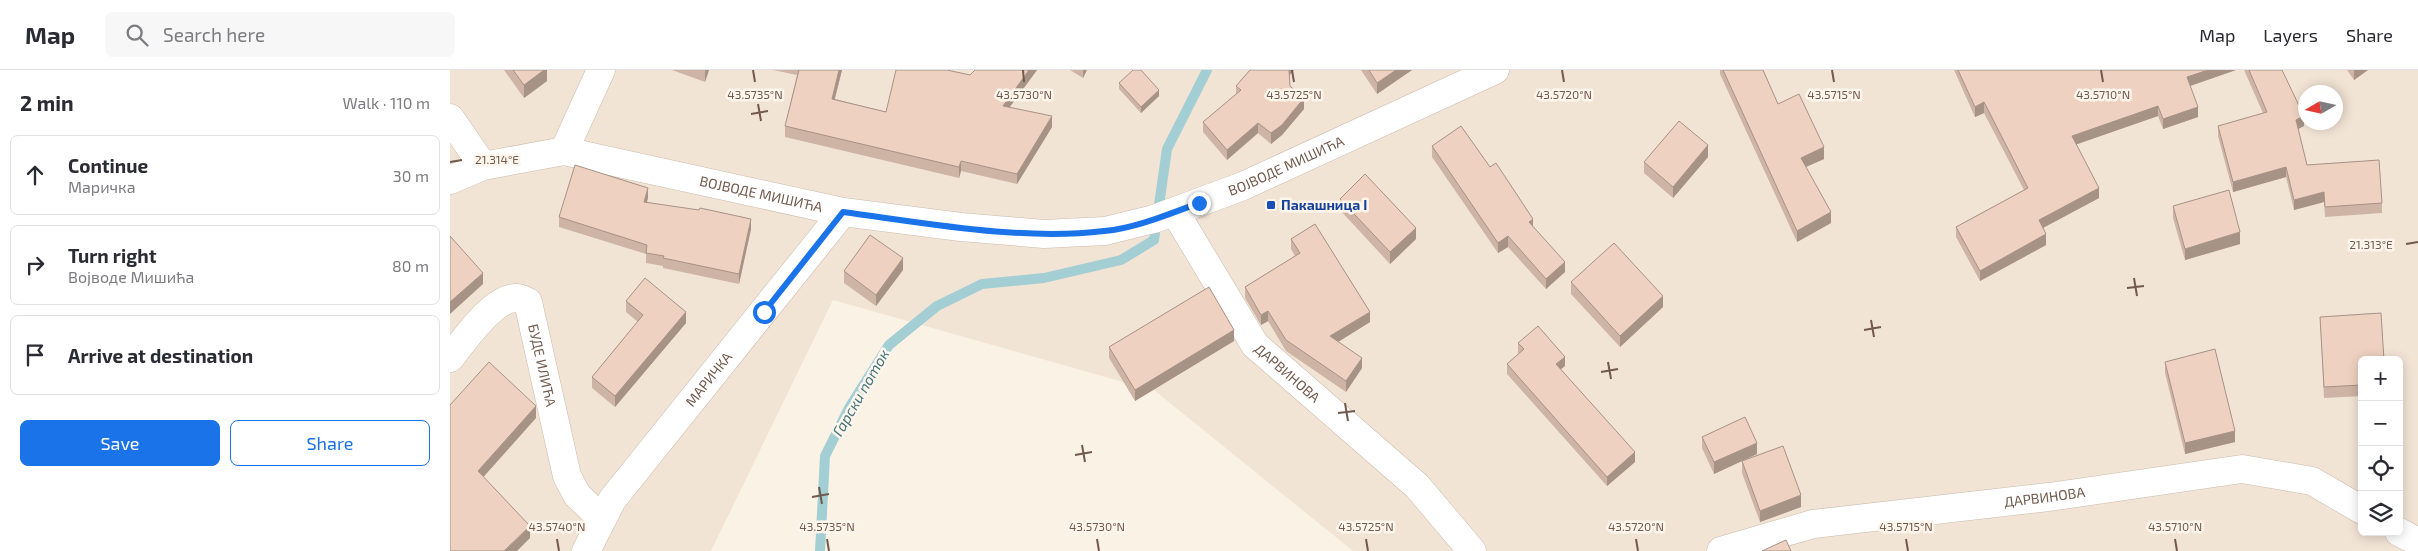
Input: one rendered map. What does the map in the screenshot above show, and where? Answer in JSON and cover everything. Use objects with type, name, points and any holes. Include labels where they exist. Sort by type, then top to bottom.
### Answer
[{"type":"street","points":[[564,151],[601,70]]},
{"type":"street","name":"ВОЈВОДЕ МИШИЋА","points":[[450,180],[483,166],[564,151],[843,212],[961,227],[1044,234],[1105,231],[1187,207],[1243,186],[1495,70]]},
{"type":"street","points":[[450,118],[483,166]]},
{"type":"street","name":"ДАРВИНОВА","points":[[1187,207],[1255,345],[1417,486],[1472,551]]},
{"type":"street","name":"МАРИЧКА","points":[[586,551],[612,500],[843,212]]},
{"type":"street","name":"БУДЕ ИЛИЋА","points":[[450,358],[483,317],[502,302],[516,298],[528,302],[567,476],[577,495],[602,519]]},
{"type":"street","name":"ДАРВИНОВА","points":[[1721,551],[1813,524],[2049,497],[2242,469],[2312,482],[2358,508]]},
{"type":"street","points":[[2403,534],[2418,542]]},
{"type":"shaded area","points":[[450,70],[2418,70],[2418,551],[1353,551],[1155,391],[833,300],[711,551],[450,551]]},
{"type":"building","points":[[513,70],[544,70],[524,85]]},
{"type":"building","points":[[799,70],[839,70],[832,99],[886,112],[896,70],[947,70],[970,75],[975,70],[1029,70],[1003,106],[1052,116],[1017,174],[961,161],[959,167],[785,126]]},
{"type":"building","points":[[1133,70],[1141,70],[1159,90],[1141,107],[1119,83]]},
{"type":"building","points":[[1250,70],[1289,70],[1290,86],[1304,98],[1282,125],[1271,133],[1258,123],[1227,150],[1203,122],[1241,90],[1236,86]]},
{"type":"building","points":[[1369,70],[1396,70],[1377,83]]},
{"type":"building","points":[[1723,70],[1763,70],[1778,104],[1799,94],[1824,147],[1801,158],[1831,212],[1797,231]]},
{"type":"building","points":[[1958,70],[2208,70],[2187,77],[2198,107],[2163,119],[2158,106],[2072,136],[2099,188],[2039,220],[2046,234],[1980,271],[1956,227],[2028,188],[1984,102],[1975,107]]},
{"type":"building","points":[[2249,70],[2282,70],[2298,103],[2298,119],[2296,120],[2307,165],[2379,160],[2382,203],[2325,207],[2324,192],[2294,200],[2286,167],[2233,182],[2218,126],[2267,112]]},
{"type":"building","points":[[1679,121],[1708,145],[1673,187],[1644,162]]},
{"type":"building","points":[[1461,126],[1490,167],[1496,163],[1533,219],[1529,222],[1565,262],[1546,279],[1508,236],[1498,243],[1432,146]]},
{"type":"building","points":[[575,165],[648,188],[644,202],[699,210],[700,208],[751,219],[739,274],[646,253],[647,245],[559,217]]},
{"type":"building","points":[[1365,174],[1416,228],[1390,252],[1340,199]]},
{"type":"building","points":[[2229,190],[2240,232],[2185,249],[2173,206]]},
{"type":"building","points":[[1315,224],[1370,312],[1330,336],[1362,358],[1346,381],[1286,340],[1268,311],[1261,315],[1245,287],[1300,253],[1291,239]]},
{"type":"building","points":[[870,235],[903,258],[876,295],[844,271]]},
{"type":"building","points":[[450,236],[483,273],[450,302]]},
{"type":"building","points":[[1614,243],[1663,296],[1620,336],[1571,282]]},
{"type":"building","points":[[645,278],[686,312],[615,396],[592,377],[643,315],[626,301]]},
{"type":"building","points":[[1209,287],[1234,330],[1135,390],[1109,347]]},
{"type":"building","points":[[2381,313],[2384,356],[2358,356],[2358,385],[2324,387],[2320,317]]},
{"type":"building","points":[[1538,326],[1565,357],[1556,364],[1635,452],[1607,477],[1507,364],[1524,349],[1518,343]]},
{"type":"building","points":[[2215,349],[2235,431],[2185,443],[2165,362]]},
{"type":"building","points":[[489,362],[536,406],[478,471],[530,526],[504,551],[450,551],[450,405]]},
{"type":"building","points":[[1745,417],[1757,443],[1714,462],[1702,437]]},
{"type":"building","points":[[1783,446],[1801,495],[1760,511],[1742,461]]},
{"type":"building","points":[[1786,540],[1791,551],[1762,551]]},
{"type":"waterway","name":"Гарски поток","points":[[820,551],[825,456],[849,408],[889,345],[937,306],[982,284],[1044,278],[1121,260],[1154,240],[1167,149],[1207,70]]},
{"type":"place","name":"Пакашница I","points":[[1271,205]]},
{"type":"route","points":[[764,312],[843,212],[961,227],[1044,234],[1105,231],[1154,219],[1199,203]]}]
